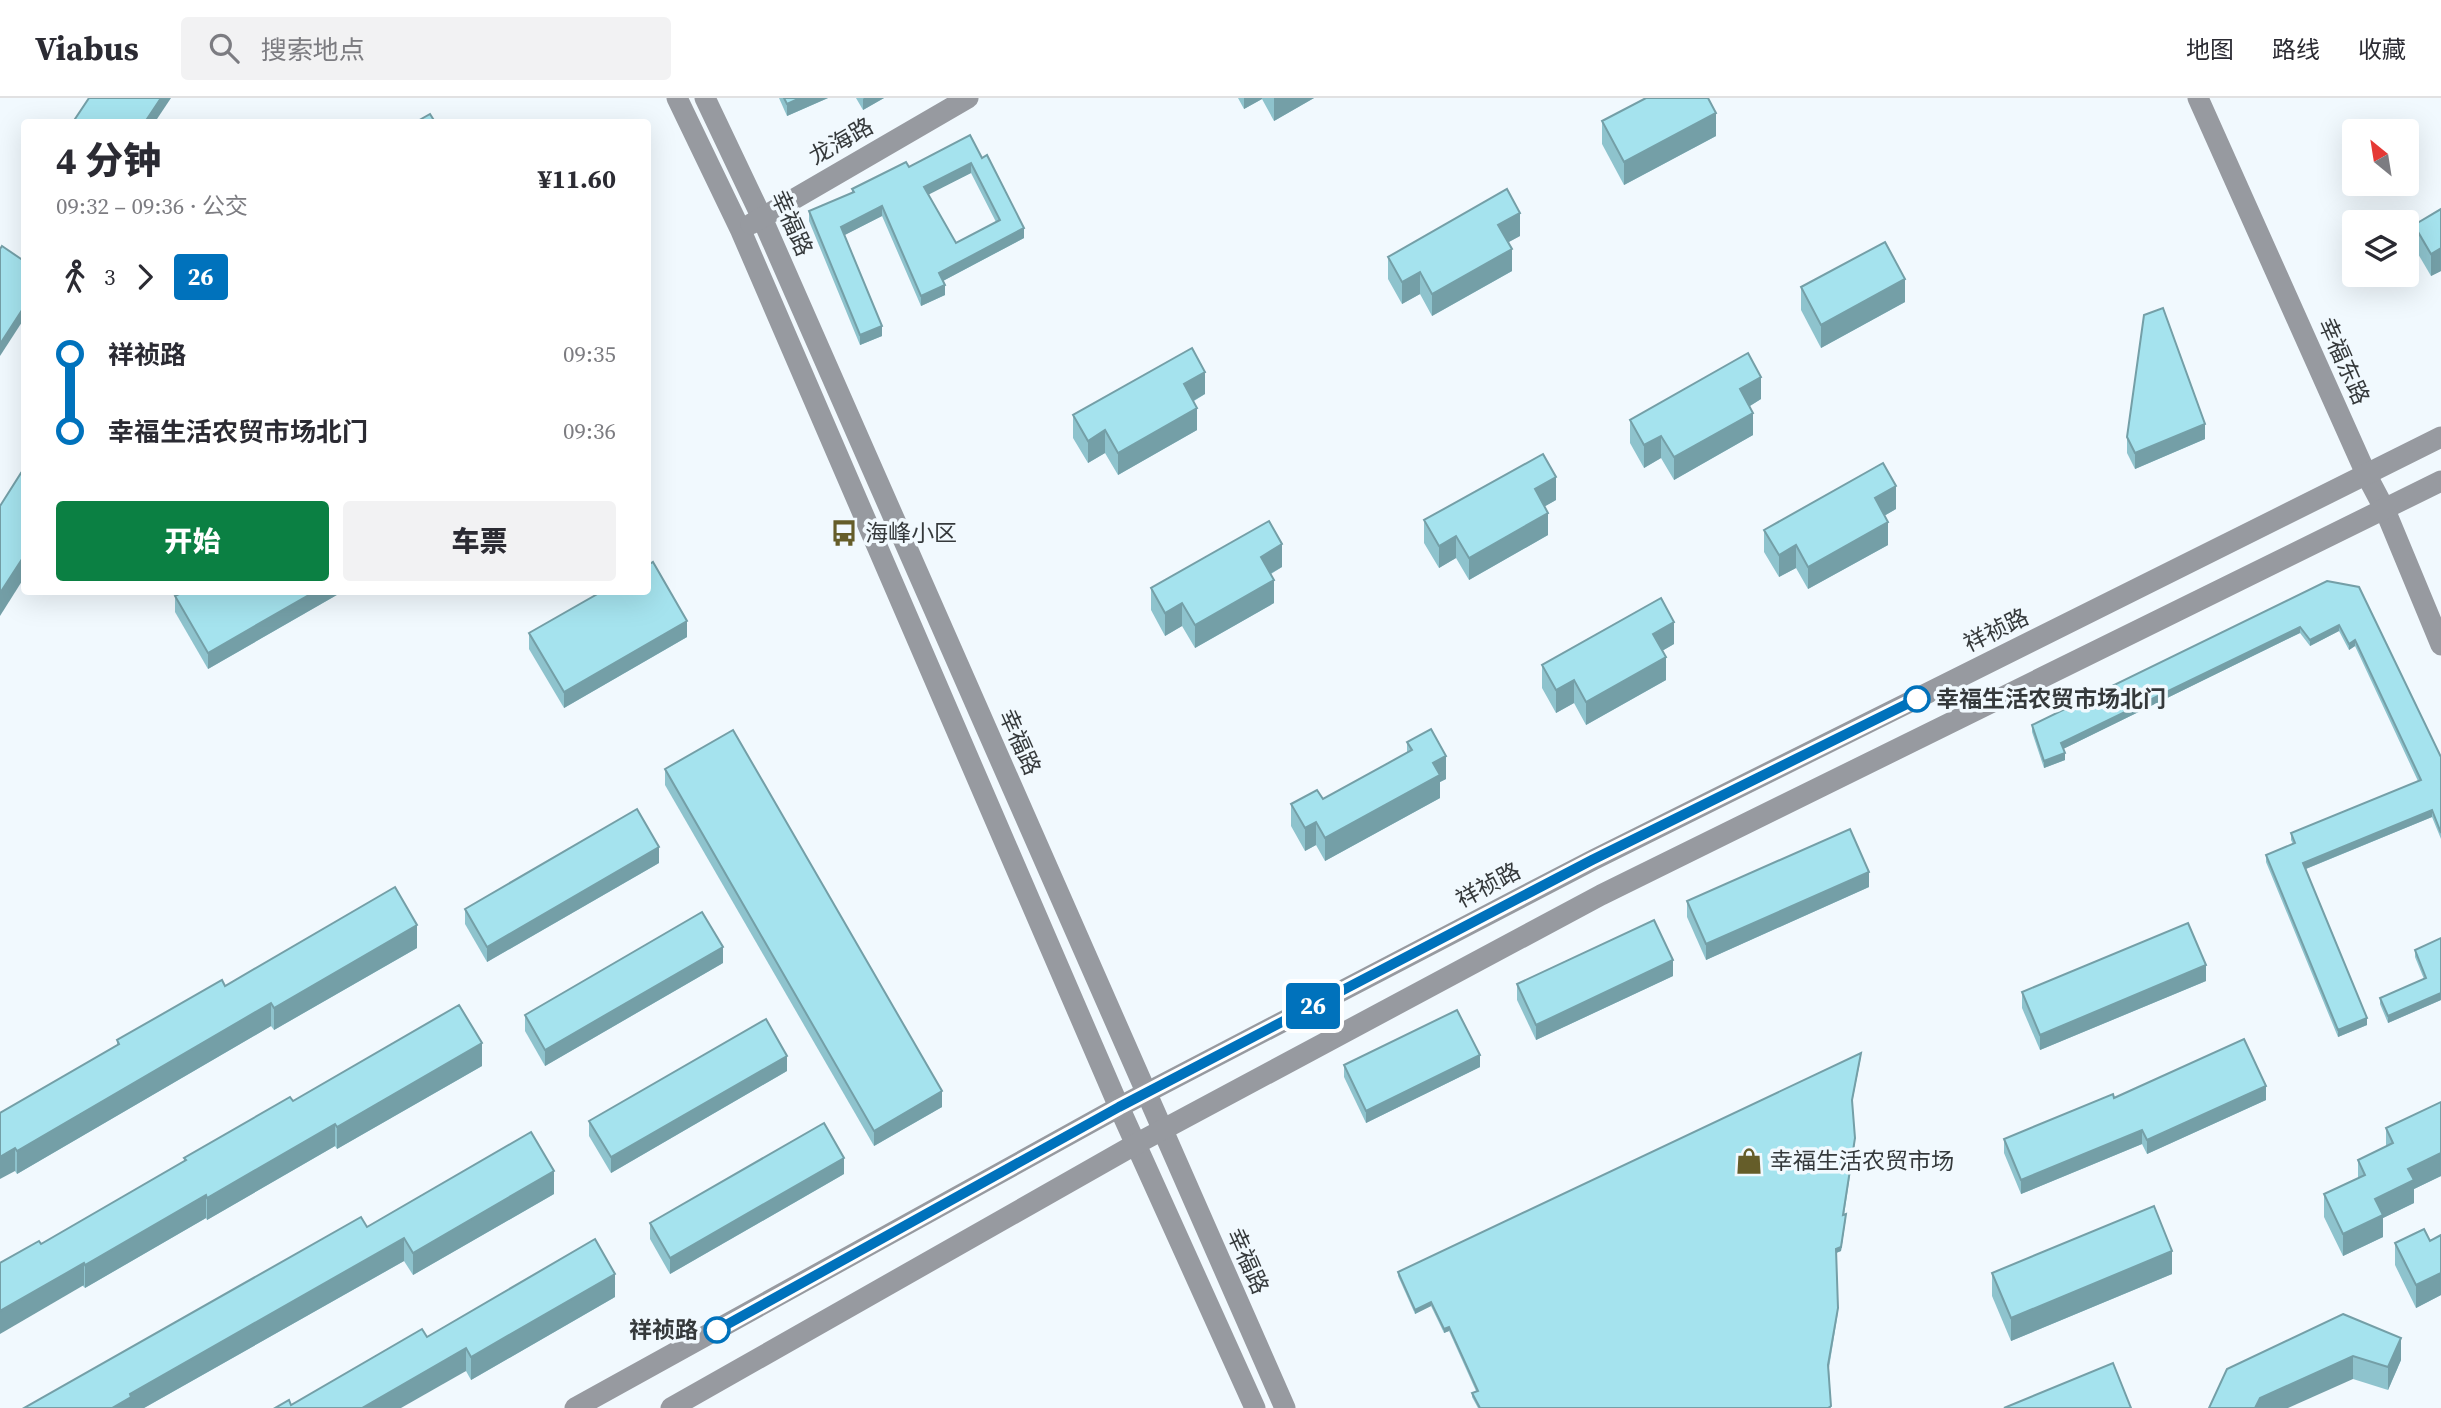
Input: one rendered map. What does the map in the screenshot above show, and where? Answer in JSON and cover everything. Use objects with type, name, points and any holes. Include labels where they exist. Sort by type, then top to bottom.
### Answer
[{"type":"street","points":[[677,98],[740,231],[1119,1107],[1255,1408]]},
{"type":"street","name":"幸福路","points":[[705,98],[762,218],[1285,1408]]},
{"type":"street","name":"龙海路","points":[[740,231],[968,98]]},
{"type":"street","name":"幸福东路","points":[[2198,98],[2367,476],[2385,510],[2441,645]]},
{"type":"street","name":"祥祯路","points":[[575,1408],[1119,1107],[1592,860],[2441,437]]},
{"type":"street","points":[[671,1408],[1136,1144],[1601,895],[2441,481]]},
{"type":"building","points":[[89,98],[161,98],[147,119],[75,119]]},
{"type":"building","points":[[784,98],[800,98],[787,104]]},
{"type":"building","points":[[1646,98],[1708,98],[1716,113],[1624,162],[1602,121]]},
{"type":"building","points":[[970,135],[982,158],[987,155],[1024,228],[939,273],[945,285],[921,296],[882,206],[841,227],[882,326],[860,335],[809,211],[854,192],[852,189],[906,162],[909,167]],"holes":[[[971,163],[1000,220],[956,243],[924,187]]]},
{"type":"building","points":[[1507,189],[1520,213],[1498,225],[1512,249],[1432,294],[1420,272],[1402,282],[1388,257]]},
{"type":"building","points":[[2441,209],[2441,248],[2431,254],[2419,234],[2419,222]]},
{"type":"building","points":[[1885,242],[1905,279],[1821,325],[1801,287]]},
{"type":"building","points":[[2,246],[21,259],[21,312],[0,344]]},
{"type":"building","points":[[2163,308],[2205,424],[2135,453],[2127,437],[2144,315]]},
{"type":"building","points":[[1192,348],[1205,372],[1184,384],[1197,408],[1118,453],[1105,430],[1088,441],[1073,415]]},
{"type":"building","points":[[1748,353],[1761,377],[1740,389],[1753,413],[1674,457],[1661,436],[1644,445],[1630,420]]},
{"type":"building","points":[[1543,454],[1556,477],[1535,489],[1548,513],[1469,558],[1456,536],[1439,546],[1424,520]]},
{"type":"building","points":[[1883,463],[1896,486],[1875,498],[1888,522],[1808,567],[1796,545],[1779,555],[1764,530]]},
{"type":"building","points":[[21,473],[21,561],[0,593],[0,506]]},
{"type":"building","points":[[1269,521],[1282,544],[1261,557],[1274,580],[1195,625],[1182,603],[1165,613],[1151,588]]},
{"type":"building","points":[[653,562],[687,621],[564,692],[529,633],[596,595],[651,595]]},
{"type":"building","points":[[2327,581],[2359,587],[2441,757],[2441,833],[2432,810],[2303,863],[2367,1018],[2338,1030],[2266,855],[2295,843],[2291,833],[2421,780],[2355,640],[2349,644],[2339,625],[2310,640],[2300,627],[2061,743],[2065,753],[2044,761],[2032,725]]},
{"type":"building","points":[[177,595],[309,595],[208,653],[175,596]]},
{"type":"building","points":[[1661,598],[1674,622],[1653,634],[1666,657],[1586,702],[1574,680],[1556,690],[1542,665]]},
{"type":"building","points":[[1431,729],[1446,756],[1433,763],[1440,775],[1325,838],[1316,822],[1305,828],[1291,804],[1317,790],[1323,799],[1412,750],[1407,742]]},
{"type":"building","points":[[733,730],[942,1091],[874,1131],[665,769]]},
{"type":"building","points":[[637,809],[659,847],[487,947],[465,909]]},
{"type":"building","points":[[1850,829],[1869,872],[1706,944],[1687,901]]},
{"type":"building","points":[[395,887],[417,925],[274,1008],[271,1003],[17,1151],[15,1148],[0,1157],[0,1113],[119,1044],[117,1040],[222,980],[225,986]]},
{"type":"building","points":[[702,912],[723,947],[545,1050],[525,1015]]},
{"type":"building","points":[[1654,920],[1673,960],[1536,1025],[1517,984]]},
{"type":"building","points":[[2188,923],[2206,965],[2040,1035],[2022,992]]},
{"type":"building","points":[[2441,938],[2441,993],[2388,1016],[2380,998],[2426,978],[2415,950]]},
{"type":"building","points":[[459,1005],[482,1043],[337,1127],[335,1124],[207,1198],[206,1195],[0,1311],[0,1263],[39,1241],[41,1244],[290,1097],[293,1101]]},
{"type":"building","points":[[1457,1010],[1480,1055],[1366,1111],[1344,1065]]},
{"type":"building","points":[[766,1019],[787,1056],[611,1157],[589,1121]]},
{"type":"building","points":[[2244,1039],[2266,1086],[2147,1140],[2142,1130],[2021,1180],[2004,1139],[2113,1094],[2114,1098]]},
{"type":"building","name":"幸福生活农贸市场","points":[[1861,1053],[1852,1100],[1855,1138],[1843,1215],[1846,1214],[1841,1247],[1836,1249],[1838,1308],[1828,1365],[1831,1406],[1480,1408],[1472,1393],[1478,1391],[1449,1327],[1444,1329],[1431,1302],[1415,1310],[1398,1272]]},
{"type":"building","points":[[2441,1102],[2441,1153],[2408,1169],[2414,1180],[2375,1199],[2383,1215],[2343,1234],[2324,1194],[2365,1175],[2358,1160],[2393,1143],[2386,1128]]},
{"type":"building","points":[[824,1123],[844,1158],[670,1258],[650,1223]]},
{"type":"building","points":[[531,1132],[554,1171],[413,1253],[404,1238],[130,1394],[131,1397],[112,1408],[24,1408],[361,1217],[367,1227]]},
{"type":"building","points":[[2154,1206],[2172,1251],[2011,1318],[1992,1273]]},
{"type":"building","points":[[2424,1229],[2430,1241],[2441,1235],[2441,1273],[2416,1285],[2395,1243]]},
{"type":"building","points":[[595,1239],[615,1274],[471,1357],[466,1348],[362,1408],[275,1408],[289,1400],[291,1405],[422,1329],[427,1337]]},
{"type":"building","points":[[2343,1314],[2401,1338],[2388,1367],[2353,1356],[2260,1398],[2255,1408],[2209,1408],[2227,1369]]},
{"type":"building","points":[[2113,1363],[2131,1408],[2004,1408]]},
{"type":"bus line","name":"26","points":[[717,1330],[1119,1107],[1592,860],[1917,699]]},
{"type":"place","name":"海峰小区","points":[[844,533]]},
{"type":"place","name":"幸福生活农贸市场北门","points":[[1917,699]]},
{"type":"place","name":"幸福生活农贸市场","points":[[1749,1161]]},
{"type":"place","name":"祥祯路","points":[[717,1330]]}]
